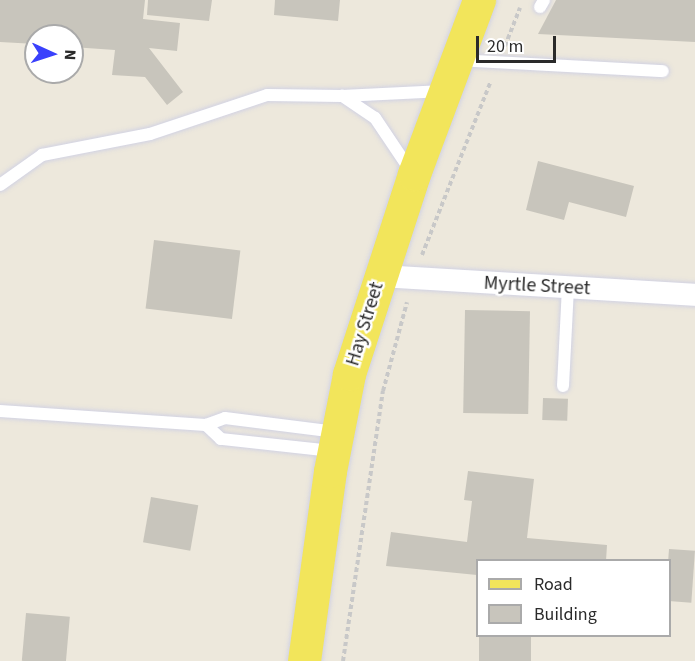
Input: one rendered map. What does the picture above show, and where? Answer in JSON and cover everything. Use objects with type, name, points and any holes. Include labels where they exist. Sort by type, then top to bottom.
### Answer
[{"type":"main road","name":"Hay Street","points":[[303,661],[336,441],[379,276],[414,174],[479,0]]},
{"type":"street","name":"Myrtle Street","points":[[379,276],[695,295]]},
{"type":"lane","points":[[456,60],[663,71]]},
{"type":"lane","points":[[0,185],[42,155],[150,134],[267,95],[342,96],[445,91]]},
{"type":"lane","points":[[342,96],[375,118],[414,174]]},
{"type":"lane","points":[[562,386],[568,287]]},
{"type":"lane","points":[[0,411],[206,425],[225,418],[336,441]]},
{"type":"lane","points":[[206,425],[221,439],[336,441]]},
{"type":"path","points":[[343,661],[383,391],[413,278],[523,0]]},
{"type":"building","points":[[0,0],[145,0],[143,19],[180,23],[177,51],[149,48],[183,92],[167,105],[145,77],[112,75],[115,50],[84,48],[84,24],[24,24],[24,43],[0,42]]},
{"type":"building","points":[[148,0],[212,0],[209,21],[147,15]]},
{"type":"building","points":[[275,0],[340,0],[338,21],[274,15]]},
{"type":"building","points":[[556,0],[695,0],[695,42],[538,34]]},
{"type":"building","points":[[538,161],[634,186],[626,217],[569,202],[564,220],[526,210]]},
{"type":"building","points":[[154,240],[240,251],[232,319],[146,308]]},
{"type":"building","points":[[465,310],[530,311],[528,414],[463,413]]},
{"type":"building","points":[[543,398],[568,399],[567,421],[542,420]]},
{"type":"building","points":[[468,471],[534,479],[527,538],[607,545],[606,559],[476,559],[476,575],[386,566],[391,532],[467,542],[472,501],[464,500]]},
{"type":"building","points":[[151,497],[198,505],[190,551],[143,542]]},
{"type":"building","points":[[669,549],[695,551],[691,603],[671,601]]},
{"type":"building","points":[[26,613],[70,617],[66,661],[22,661]]},
{"type":"building","points":[[479,637],[531,637],[531,661],[479,661]]}]
